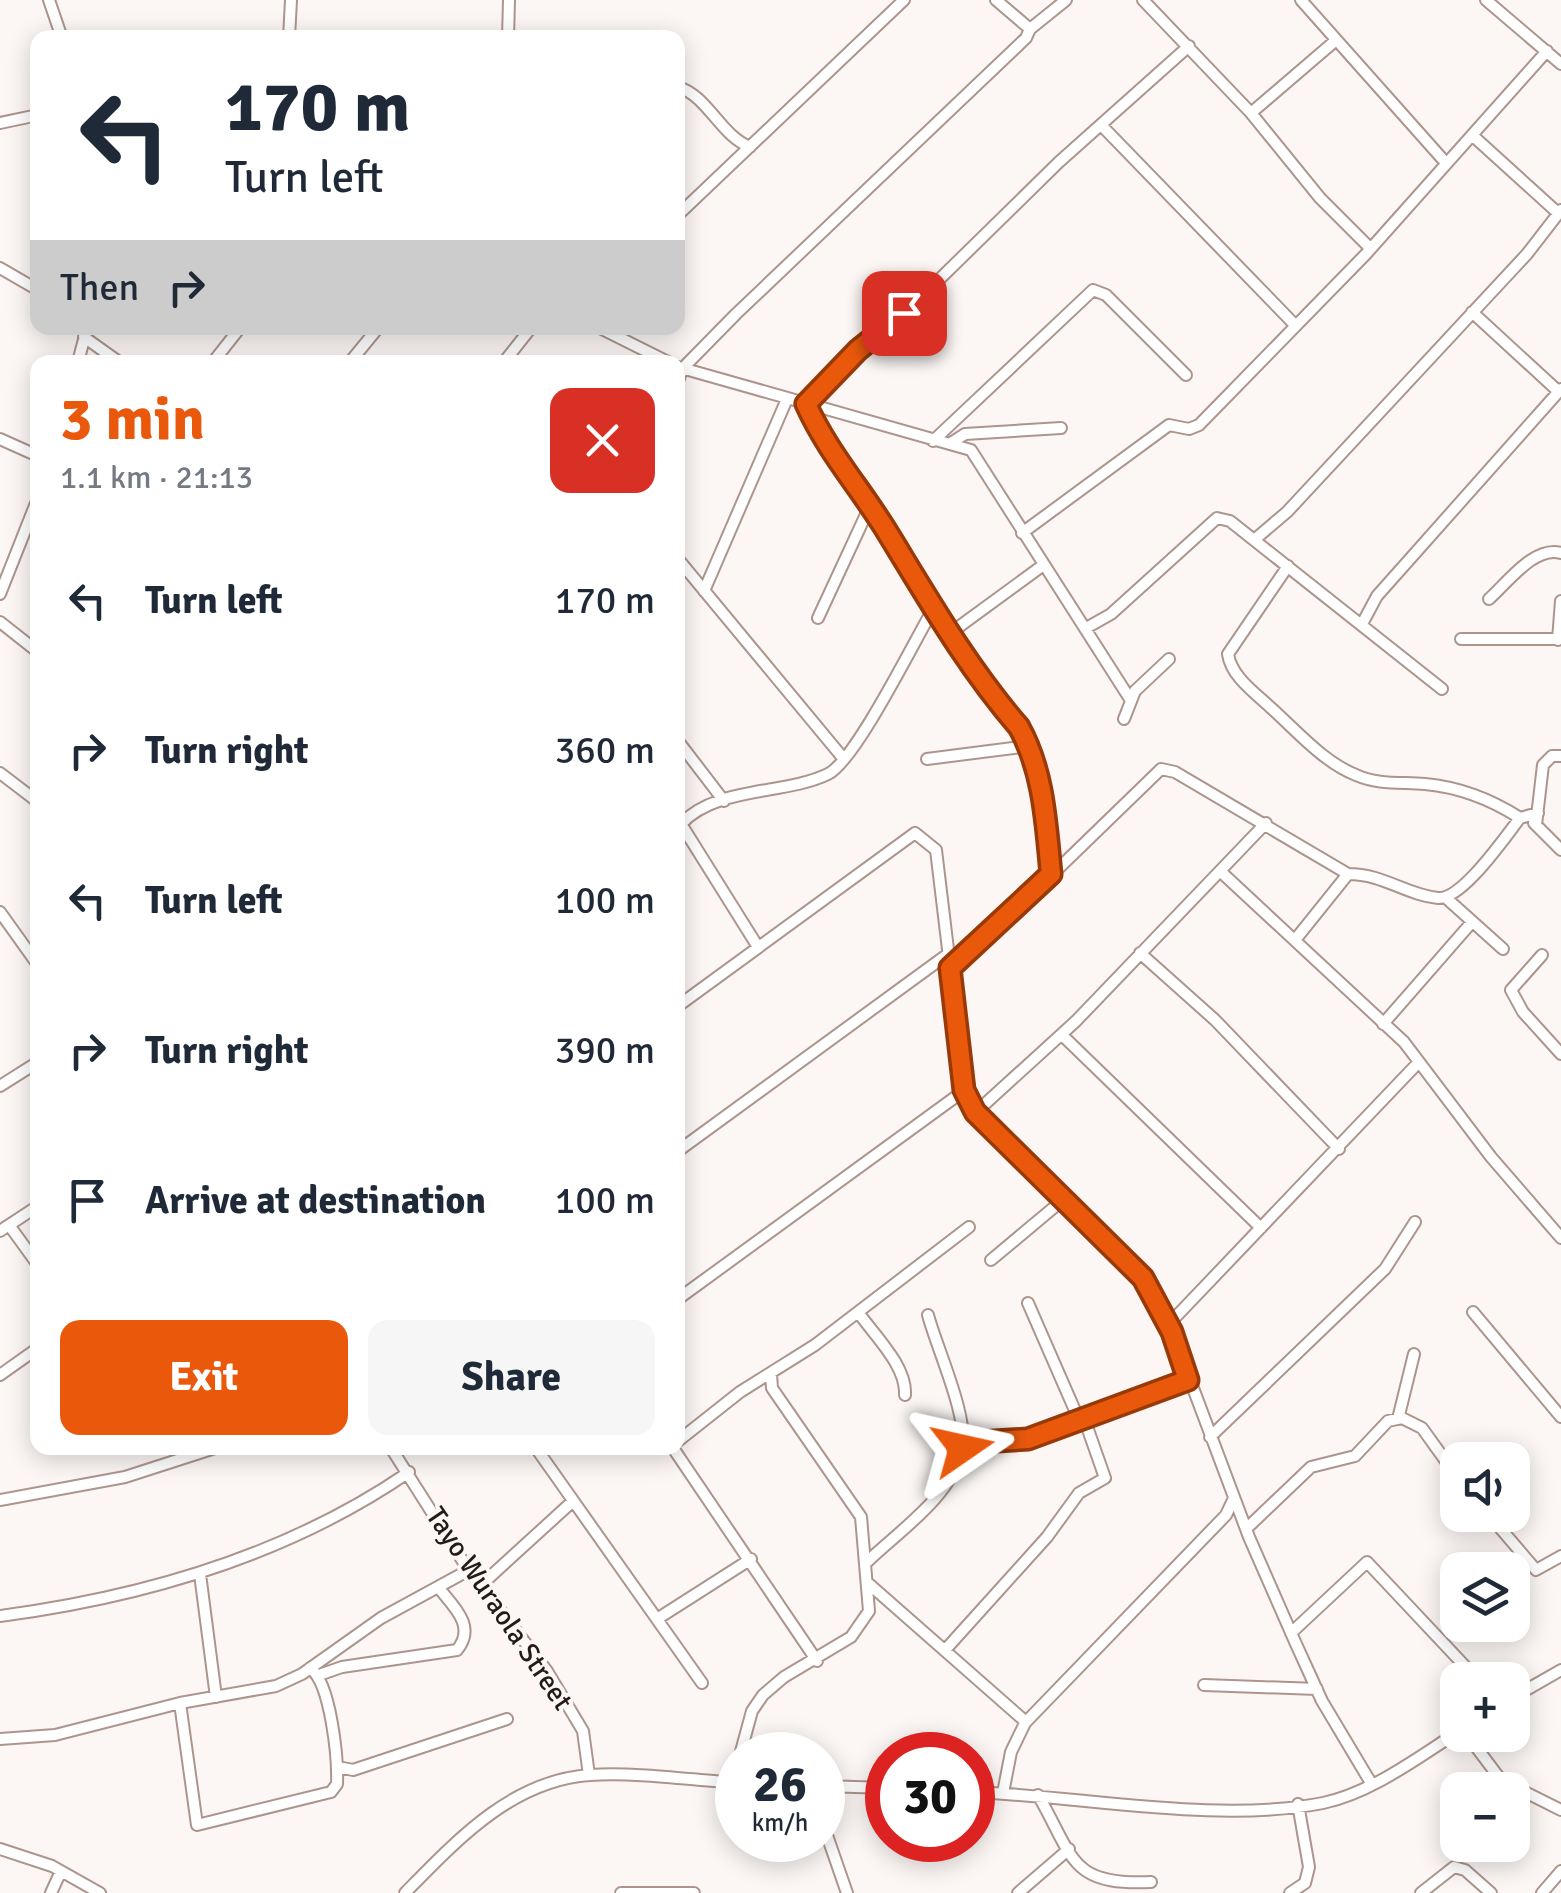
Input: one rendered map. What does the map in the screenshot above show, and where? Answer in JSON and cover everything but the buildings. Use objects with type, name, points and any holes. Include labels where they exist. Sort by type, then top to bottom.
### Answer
[{"type":"street","points":[[49,0],[59,30]]},
{"type":"street","points":[[289,30],[291,0]]},
{"type":"street","points":[[508,30],[509,0]]},
{"type":"street","points":[[685,208],[904,0]]},
{"type":"street","points":[[996,0],[1030,30]]},
{"type":"street","points":[[685,363],[1030,30],[1066,0]]},
{"type":"street","points":[[1143,0],[1251,113],[1320,198],[1370,248]]},
{"type":"street","points":[[1301,0],[1334,42],[1446,163]]},
{"type":"street","points":[[1486,0],[1561,64]]},
{"type":"street","points":[[1251,113],[1334,42]]},
{"type":"street","points":[[806,404],[858,350],[904,313],[1060,162],[1188,46]]},
{"type":"street","points":[[1022,532],[1169,426],[1189,429],[1199,425],[1370,248],[1548,51]]},
{"type":"street","points":[[685,90],[738,142],[750,146]]},
{"type":"street","points":[[0,123],[30,117]]},
{"type":"street","points":[[1103,126],[1295,325]]},
{"type":"street","points":[[1254,540],[1286,512],[1560,212],[1472,135]]},
{"type":"street","points":[[738,142],[738,158]]},
{"type":"street","points":[[0,268],[30,285]]},
{"type":"street","points":[[932,442],[1093,290],[1106,295],[1186,375]]},
{"type":"street","points":[[1362,624],[1376,596],[1560,391],[1472,312]]},
{"type":"street","points":[[89,335],[111,355]]},
{"type":"street","points":[[219,355],[234,335]]},
{"type":"street","points":[[356,355],[372,335]]},
{"type":"street","points":[[510,355],[525,335]]},
{"type":"street","points":[[611,335],[642,355]]},
{"type":"street","points":[[685,369],[970,450],[1042,566],[1088,628],[1130,699]]},
{"type":"street","points":[[704,591],[787,400]]},
{"type":"street","points":[[806,404],[818,432],[932,610],[1029,746],[1044,802],[1051,874]]},
{"type":"street","points":[[951,443],[965,434],[1061,428]]},
{"type":"street","points":[[0,440],[30,453]]},
{"type":"street","points":[[818,618],[869,508]]},
{"type":"street","points":[[0,594],[30,518]]},
{"type":"street","points":[[1088,628],[1134,594],[1211,522],[1230,521],[1442,689]]},
{"type":"street","points":[[1488,599],[1532,560],[1551,550],[1561,553]]},
{"type":"street","points":[[949,634],[1042,566]]},
{"type":"street","points":[[1288,566],[1230,647],[1232,669],[1316,749],[1354,775],[1384,783],[1437,786],[1488,800],[1530,819],[1561,850]]},
{"type":"street","points":[[685,568],[844,758]]},
{"type":"street","points":[[1461,639],[1560,640],[1561,600]]},
{"type":"street","points":[[685,820],[724,801],[831,774],[932,610]]},
{"type":"street","points":[[0,622],[30,646]]},
{"type":"street","points":[[1124,719],[1130,699],[1169,659]]},
{"type":"street","points":[[927,760],[1029,746]]},
{"type":"street","points":[[685,750],[724,801]]},
{"type":"street","points":[[950,968],[1161,769],[1176,772],[1348,874],[1374,874],[1435,898],[1456,893],[1530,819],[1543,765],[1552,756],[1561,756]]},
{"type":"street","points":[[0,773],[30,796]]},
{"type":"street","points":[[975,1112],[1062,1035],[1266,823]]},
{"type":"street","points":[[685,833],[758,947]]},
{"type":"street","points":[[685,1001],[915,833],[936,850],[964,1090],[975,1112],[1143,1278],[1168,1325],[1244,1523],[1291,1632],[1317,1689],[1371,1783]]},
{"type":"street","points":[[1220,872],[1404,1042],[1561,1238]]},
{"type":"street","points":[[1296,940],[1348,874]]},
{"type":"street","points":[[1446,897],[1502,948]]},
{"type":"street","points":[[0,912],[30,953]]},
{"type":"street","points":[[1383,1024],[1472,922]]},
{"type":"street","points":[[1140,953],[1215,1020],[1339,1149]]},
{"type":"street","points":[[685,1147],[948,954]]},
{"type":"street","points":[[1542,955],[1511,990],[1523,1012],[1561,1054]]},
{"type":"street","points":[[1062,1035],[1261,1228]]},
{"type":"street","points":[[1168,1325],[1418,1064]]},
{"type":"street","points":[[0,1086],[30,1067]]},
{"type":"street","points":[[685,1294],[964,1090]]},
{"type":"street","points":[[991,1260],[1064,1200]]},
{"type":"street","points":[[30,1211],[4,1228],[30,1256]]},
{"type":"street","points":[[1210,1437],[1384,1269],[1415,1222]]},
{"type":"street","points":[[685,1436],[969,1227]]},
{"type":"street","points":[[946,1648],[1047,1537],[1080,1493],[1105,1478],[1028,1304]]},
{"type":"street","points":[[858,1312],[896,1365],[906,1385],[905,1395]]},
{"type":"street","points":[[1473,1312],[1561,1416]]},
{"type":"street","points":[[867,1562],[950,1477],[963,1443],[928,1315]]},
{"type":"street","points":[[0,1375],[30,1354]]},
{"type":"street","points":[[1398,1418],[1414,1354]]},
{"type":"street","points":[[746,1732],[752,1711],[763,1696],[784,1677],[818,1660],[863,1623],[869,1611],[861,1516],[772,1388],[770,1374]]},
{"type":"street","points":[[963,1443],[1028,1439],[1188,1380]]},
{"type":"street","points":[[757,1382],[772,1388]]},
{"type":"street","points":[[1244,1523],[1311,1468],[1355,1456],[1374,1432],[1398,1418],[1414,1421],[1440,1453]]},
{"type":"street","points":[[0,1500],[125,1478],[193,1455]]},
{"type":"street","name":"Tayo Wuraola Street","points":[[396,1455],[469,1570],[547,1671],[583,1731],[589,1775]]},
{"type":"street","points":[[541,1455],[702,1682]]},
{"type":"street","points":[[682,1455],[818,1660]]},
{"type":"street","points":[[0,1616],[105,1600],[200,1574],[352,1509],[408,1472]]},
{"type":"street","points":[[1003,1793],[1011,1752],[1026,1722],[1226,1515],[1234,1498]]},
{"type":"street","points":[[481,1585],[574,1501]]},
{"type":"street","points":[[1226,1515],[1244,1523]]},
{"type":"street","points":[[1504,1532],[1536,1570],[1561,1556]]},
{"type":"street","points":[[657,1619],[751,1559]]},
{"type":"street","points":[[1291,1632],[1367,1562],[1461,1662]]},
{"type":"street","points":[[314,1671],[381,1618],[469,1570]]},
{"type":"street","points":[[200,1574],[216,1697]]},
{"type":"street","points":[[869,1584],[1026,1722]]},
{"type":"street","points":[[0,1739],[56,1736],[180,1702],[276,1686],[314,1671],[458,1650],[465,1624],[438,1587]]},
{"type":"street","points":[[1530,1688],[1561,1670]]},
{"type":"street","points":[[180,1702],[197,1824],[331,1792],[338,1767],[314,1671]]},
{"type":"street","points":[[1204,1685],[1317,1689]]},
{"type":"street","points":[[338,1767],[353,1770],[507,1719]]},
{"type":"street","points":[[995,1793],[1235,1810],[1323,1802],[1371,1783],[1440,1743]]},
{"type":"street","points":[[1479,1752],[1501,1780],[1561,1810]]},
{"type":"street","points":[[405,1893],[461,1836],[500,1806],[589,1775],[715,1778]]},
{"type":"street","points":[[1038,1796],[1069,1849],[1071,1860],[1083,1872],[1114,1884],[1151,1882]]},
{"type":"street","points":[[1290,1893],[1308,1877],[1306,1833],[1298,1804]]},
{"type":"street","points":[[0,1849],[61,1871],[100,1893]]},
{"type":"street","points":[[1018,1893],[1069,1849]]},
{"type":"street","points":[[836,1862],[847,1893]]},
{"type":"street","points":[[1421,1893],[1454,1867],[1465,1870],[1491,1893]]},
{"type":"street","points":[[51,1893],[61,1871]]},
{"type":"street","points":[[1542,1893],[1561,1871]]},
{"type":"street","points":[[1104,1893],[1114,1884]]},
{"type":"street","points":[[620,1893],[694,1893]]},
{"type":"route","points":[[904,313],[858,350],[806,404],[818,432],[887,531],[932,610],[989,692],[1019,727],[1029,746],[1044,802],[1051,874],[950,968],[964,1090],[975,1112],[1143,1278],[1172,1332],[1188,1380],[1028,1439],[963,1443],[963,1448]]}]
